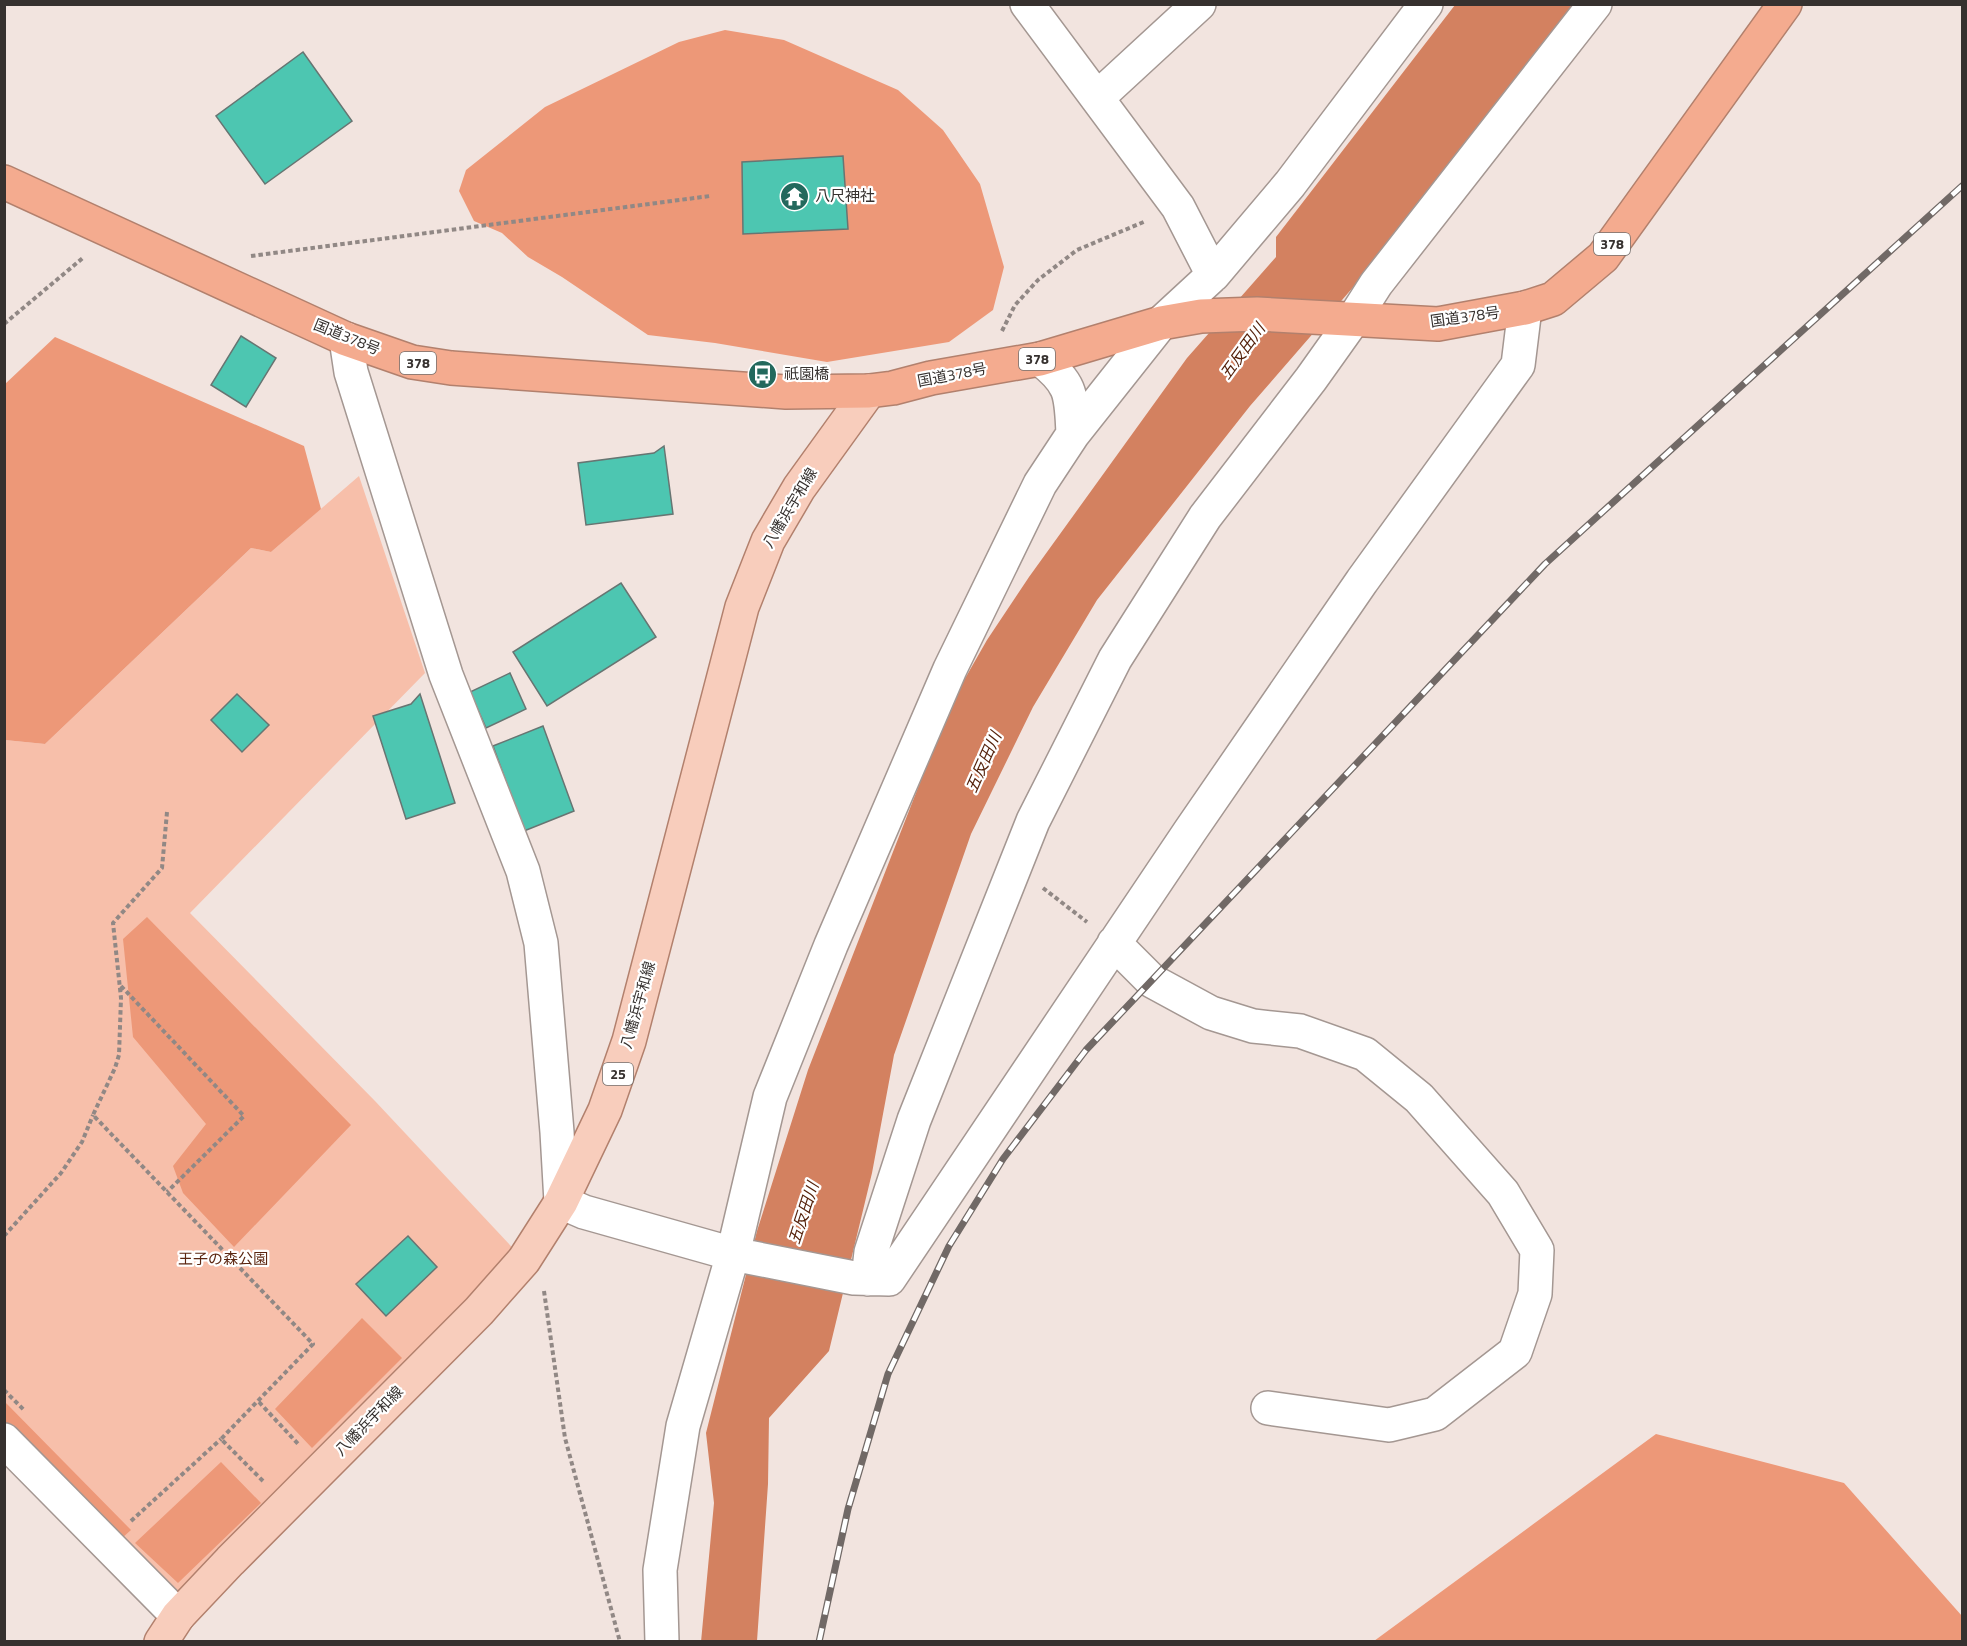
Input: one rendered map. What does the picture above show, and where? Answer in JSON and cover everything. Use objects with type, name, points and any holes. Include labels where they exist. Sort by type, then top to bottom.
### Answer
[{"type":"highway","name":"国道378号","points":[[4,182],[346,339],[412,362],[451,368],[786,392],[869,391],[1040,359],[1161,322],[1202,316],[1257,314],[1438,324],[1525,308],[1553,299],[1602,257],[1785,4]]},
{"type":"main road","name":"八幡浜宇和線","points":[[170,1629],[230,1561],[478,1311],[524,1260],[561,1202],[605,1110],[629,1041],[742,607],[773,532],[800,488],[869,391]]},
{"type":"street","points":[[1027,4],[1178,207],[1213,274]]},
{"type":"street","points":[[1097,98],[1199,4]]},
{"type":"street","points":[[662,1641],[660,1570],[683,1426],[739,1255],[770,1097],[831,945],[950,669],[1040,484],[1073,434],[1161,322],[1213,274],[1290,184],[1426,4]]},
{"type":"street","points":[[861,1279],[914,1120],[1033,820],[1114,659],[1205,517],[1311,379],[1348,320],[1595,4]]},
{"type":"street","points":[[346,339],[351,372],[446,675],[523,871],[541,942],[561,1202],[584,1212],[739,1255],[861,1279],[890,1279],[1114,943],[1362,581],[1518,365],[1525,308]]},
{"type":"street","points":[[1040,359],[1054,369],[1071,396],[1073,434]]},
{"type":"street","points":[[1114,943],[1152,981],[1211,1013],[1253,1026],[1300,1031],[1365,1054],[1419,1098],[1503,1193],[1537,1250],[1535,1294],[1515,1352],[1435,1414],[1389,1425],[1268,1408]]},
{"type":"street","points":[[4,1440],[170,1629]]},
{"type":"path","points":[[243,257],[710,196]]},
{"type":"path","points":[[985,369],[1015,305],[1038,280],[1077,250],[1178,207]]},
{"type":"path","points":[[4,324],[114,231]]},
{"type":"path","points":[[4,1236],[61,1173],[82,1142],[115,1068],[119,1055],[120,986],[113,923],[162,868],[167,813]]},
{"type":"path","points":[[1015,866],[1114,943]]},
{"type":"path","points":[[120,986],[244,1116],[167,1192]]},
{"type":"path","points":[[93,1115],[313,1344],[259,1402],[132,1521],[124,1513]]},
{"type":"path","points":[[536,1240],[565,1438],[620,1641]]},
{"type":"path","points":[[4,1390],[28,1415]]},
{"type":"path","points":[[259,1402],[322,1469]]},
{"type":"path","points":[[221,1439],[286,1505]]},
{"type":"green space","name":"王子の森公園","points":[[359,476],[425,673],[190,913],[375,1101],[524,1260],[178,1616],[5,1441],[5,740],[45,744],[251,548],[271,552]]},
{"type":"shaded area","points":[[725,30],[784,40],[898,90],[943,130],[980,184],[1004,267],[993,310],[949,342],[827,362],[715,343],[648,335],[528,257],[502,233],[474,221],[459,191],[466,170],[545,107],[679,42]]},
{"type":"shaded area","points":[[55,337],[304,446],[321,509],[271,552],[251,548],[45,744],[5,740],[4,385]]},
{"type":"shaded area","points":[[147,917],[351,1125],[234,1247],[183,1193],[173,1166],[206,1124],[133,1037],[123,939]]},
{"type":"shaded area","points":[[362,1318],[402,1358],[312,1448],[275,1409]]},
{"type":"shaded area","points":[[4,1401],[131,1530],[111,1548],[5,1440]]},
{"type":"shaded area","points":[[1656,1434],[1844,1483],[1962,1616],[1962,1641],[1374,1641]]},
{"type":"shaded area","points":[[221,1462],[261,1503],[178,1583],[135,1543]]},
{"type":"water","name":"五反田川","points":[[1455,5],[1573,5],[1362,277],[1250,406],[1097,600],[1033,707],[971,834],[894,1055],[872,1173],[829,1351],[769,1418],[768,1484],[757,1641],[701,1642],[714,1503],[706,1433],[757,1231],[808,1070],[951,703],[987,640],[1029,577],[1187,358],[1276,257],[1276,237]]},
{"type":"building","points":[[303,52],[352,121],[265,184],[216,116]]},
{"type":"building","name":"八尺神社","points":[[843,156],[848,229],[743,234],[742,162]]},
{"type":"building","points":[[241,336],[276,358],[246,407],[211,385]]},
{"type":"building","points":[[664,446],[673,514],[586,525],[578,463],[654,453]]},
{"type":"building","points":[[621,583],[656,637],[547,706],[513,652]]},
{"type":"building","points":[[510,673],[526,709],[486,728],[470,692]]},
{"type":"building","points":[[237,694],[269,725],[242,752],[211,720]]},
{"type":"building","points":[[420,694],[455,803],[406,819],[373,716],[411,704]]},
{"type":"building","points":[[543,726],[574,811],[524,831],[493,746]]},
{"type":"building","points":[[408,1236],[437,1267],[386,1316],[356,1284]]},
{"type":"railway","points":[[819,1642],[848,1509],[888,1374],[949,1246],[1003,1159],[1086,1050],[1545,564],[1962,186]]},
{"type":"place","name":"八尺神社","points":[[794,196]]},
{"type":"place","name":"祇園橋","points":[[763,374]]}]
